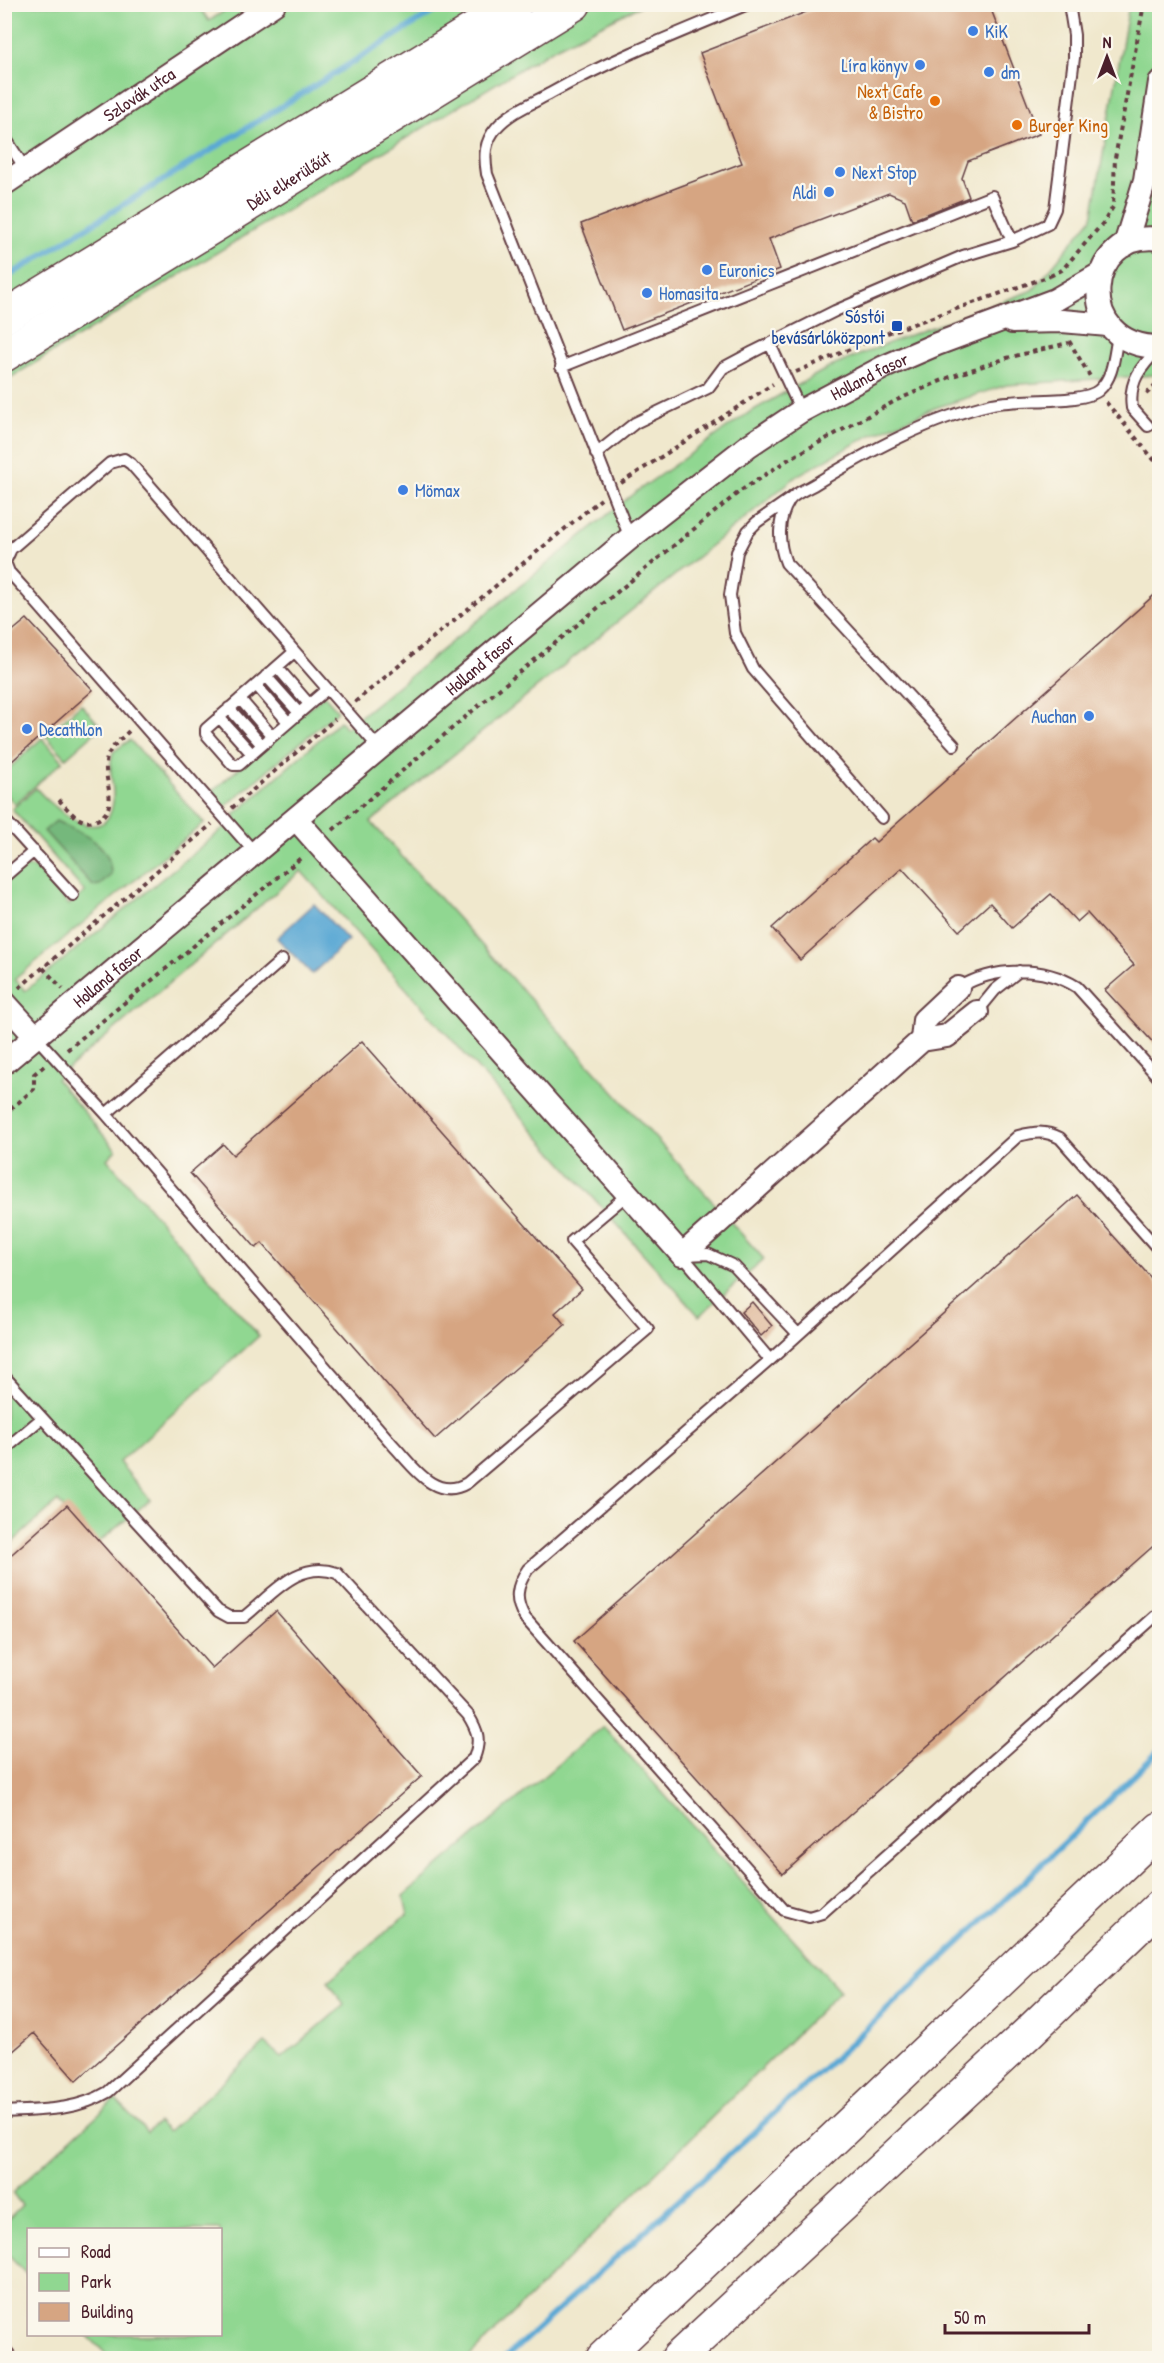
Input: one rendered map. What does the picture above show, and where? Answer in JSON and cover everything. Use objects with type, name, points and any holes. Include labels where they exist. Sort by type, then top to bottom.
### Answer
[{"type":"main road","name":"Déli elkerülőút","points":[[4,317],[515,4]]},
{"type":"main road","name":"Déli elkerülőút","points":[[4,355],[574,4]]},
{"type":"main road","points":[[603,2358],[1160,1829]]},
{"type":"main road","points":[[678,2358],[1160,1906]]},
{"type":"street","name":"Szlovák utca","points":[[4,184],[274,4]]},
{"type":"street","points":[[1125,245],[1145,180],[1160,82]]},
{"type":"street","points":[[1113,331],[1098,301],[1101,274],[1110,258],[1125,245],[1145,239],[1160,239]]},
{"type":"street","name":"Holland fasor","points":[[4,1063],[630,538],[748,446],[801,411],[884,367],[992,323],[1059,310],[1101,274]]},
{"type":"street","name":"Holland fasor","points":[[1059,310],[1113,331],[1131,343],[1160,347]]},
{"type":"street","points":[[296,819],[682,1255],[922,1040],[947,1036],[977,1012]]},
{"type":"street","points":[[922,1040],[924,1020],[958,988]]},
{"type":"street","points":[[8,998],[35,1036]]},
{"type":"lane","points":[[630,538],[487,174],[484,157],[490,137],[506,119],[608,62],[748,4]]},
{"type":"lane","points":[[596,454],[635,423],[708,388],[723,368],[770,344],[835,311],[963,256],[1012,241],[1048,224],[1055,209],[1074,58],[1074,35],[1069,4]]},
{"type":"lane","points":[[4,136],[26,170]]},
{"type":"lane","points":[[561,367],[992,196],[1012,241]]},
{"type":"lane","points":[[882,818],[753,669],[735,633],[730,595],[737,552],[748,531],[757,522],[790,499],[872,452],[960,414],[992,404],[1023,399],[1086,398],[1098,391],[1110,376],[1113,331]]},
{"type":"lane","points":[[770,344],[801,411]]},
{"type":"lane","points":[[1148,426],[1132,408],[1131,387],[1139,369],[1160,347]]},
{"type":"lane","points":[[255,853],[9,572],[5,562],[11,549],[110,463],[124,459],[131,464],[379,748]]},
{"type":"lane","points":[[790,499],[779,539],[786,562],[954,746]]},
{"type":"lane","points":[[294,652],[229,708],[205,732],[233,765],[239,765],[327,689]]},
{"type":"lane","points":[[276,667],[309,704]]},
{"type":"lane","points":[[266,676],[299,713]]},
{"type":"lane","points":[[256,685],[288,723]]},
{"type":"lane","points":[[240,699],[272,736]]},
{"type":"lane","points":[[229,708],[262,746]]},
{"type":"lane","points":[[219,717],[252,754]]},
{"type":"lane","points":[[4,819],[74,895]]},
{"type":"lane","points":[[4,877],[34,851]]},
{"type":"lane","points":[[106,1114],[282,960]]},
{"type":"lane","points":[[977,1012],[995,990],[1019,971]]},
{"type":"lane","points":[[958,988],[987,975],[1019,971],[1051,974],[1077,987],[1160,1079]]},
{"type":"lane","points":[[35,1036],[106,1114],[393,1445],[426,1480],[442,1489],[452,1489],[467,1482],[648,1329],[572,1241],[628,1194]]},
{"type":"lane","points":[[1160,1251],[1060,1138],[1050,1133],[1030,1133],[1018,1136],[797,1333],[770,1360],[528,1569],[517,1589],[517,1599],[525,1618],[784,1910],[809,1917],[822,1913],[1160,1612]]},
{"type":"lane","points":[[682,1255],[708,1254],[734,1266],[797,1333]]},
{"type":"lane","points":[[682,1255],[770,1360]]},
{"type":"lane","points":[[4,1376],[218,1611],[229,1617],[244,1617],[297,1574],[310,1569],[324,1569],[337,1573],[468,1714],[478,1731],[479,1745],[474,1758],[108,2092],[91,2102],[73,2107],[4,2112]]},
{"type":"lane","points":[[4,1450],[42,1418]]},
{"type":"lane","points":[[4,2348],[12,2358]]},
{"type":"path","points":[[8,998],[345,711],[611,491],[645,466],[784,377],[890,332],[1062,270],[1103,224],[1113,207],[1116,158],[1143,4]]},
{"type":"path","points":[[1050,276],[1069,343],[1098,391],[1160,466]]},
{"type":"path","points":[[4,1115],[34,1089],[34,1074],[37,1070],[56,1060],[318,844],[470,713],[739,492],[834,432],[929,386],[1007,358],[1069,343]]},
{"type":"path","points":[[59,800],[77,819],[87,822],[102,816],[109,805],[107,756],[133,727]]},
{"type":"green space","points":[[235,4],[642,5],[555,48],[5,381],[5,5],[198,5],[209,21]]},
{"type":"green space","points":[[1129,5],[1159,5],[1159,372],[1155,375],[1007,385],[935,408],[869,436],[798,475],[371,822],[764,1259],[699,1316],[301,871],[56,1079],[116,1150],[107,1159],[259,1336],[119,1462],[150,1500],[93,1547],[58,1501],[5,1549],[4,882],[18,870],[31,867],[36,868],[69,905],[85,892],[12,809],[36,788],[65,814],[90,825],[100,824],[108,817],[113,802],[111,759],[113,752],[130,740],[204,823],[15,979],[25,991],[236,818],[234,815],[340,721],[346,728],[633,494],[750,412],[828,368],[1033,290],[1092,218]]},
{"type":"green space","points":[[324,695],[338,711],[222,809],[209,794]]},
{"type":"green space","points":[[81,704],[101,727],[66,758],[46,736]]},
{"type":"green space","points":[[42,738],[63,761],[15,804],[5,793],[5,772]]},
{"type":"green space","points":[[56,821],[94,840],[106,854],[110,863],[111,875],[100,885],[93,886],[44,831]]},
{"type":"green space","points":[[603,1726],[840,1991],[468,2358],[110,2358],[88,2336],[222,2336],[222,2228],[27,2228],[27,2275],[5,2252],[5,2222],[22,2205],[12,2193],[115,2099],[147,2132],[158,2122],[168,2132],[265,2043],[282,2058],[344,2005],[328,1981],[408,1913],[403,1896]]},
{"type":"water","points":[[314,904],[348,940],[312,974],[277,938]]},
{"type":"building","name":"Next Stop","points":[[827,4],[989,4],[1039,134],[968,161],[962,178],[969,197],[912,220],[905,200],[889,193],[769,239],[780,269],[622,330],[581,224],[742,163],[700,53]]},
{"type":"building","name":"Auchan","points":[[1160,590],[1160,1050],[1105,990],[1134,965],[1087,913],[1077,922],[1051,894],[1012,928],[990,903],[959,931],[902,868],[800,960],[772,928],[872,838],[876,842]]},
{"type":"building","name":"Decathlon","points":[[27,619],[93,690],[4,768],[4,638]]},
{"type":"building","points":[[362,1041],[582,1289],[555,1313],[565,1325],[435,1439],[262,1243],[256,1248],[190,1173],[223,1144],[233,1155]]},
{"type":"building","points":[[1077,1195],[1160,1288],[1160,1540],[783,1874],[574,1641]]},
{"type":"building","points":[[752,1302],[772,1326],[761,1336],[741,1312]]},
{"type":"building","points":[[67,1505],[212,1668],[276,1611],[422,1776],[76,2081],[34,2033],[4,2059],[4,1561]]},
{"type":"waterway","points":[[4,279],[446,4]]},
{"type":"waterway","points":[[505,2358],[918,1981],[1160,1750]]},
{"type":"place","name":"KiK","points":[[973,31]]},
{"type":"place","name":"Líra könyv","points":[[920,65]]},
{"type":"place","name":"dm","points":[[989,72]]},
{"type":"place","name":"Next Cafe & Bistro","points":[[935,101]]},
{"type":"place","name":"Burger King","points":[[1017,125]]},
{"type":"place","name":"Next Stop","points":[[840,172]]},
{"type":"place","name":"Aldi","points":[[829,192]]},
{"type":"place","name":"Euronics","points":[[707,270]]},
{"type":"place","name":"Homasita","points":[[647,293]]},
{"type":"place","name":"Sóstói bevásárlóközpont","points":[[897,326]]},
{"type":"place","name":"Mömax","points":[[403,490]]},
{"type":"place","name":"Auchan","points":[[1089,716]]},
{"type":"place","name":"Decathlon","points":[[27,729]]}]
